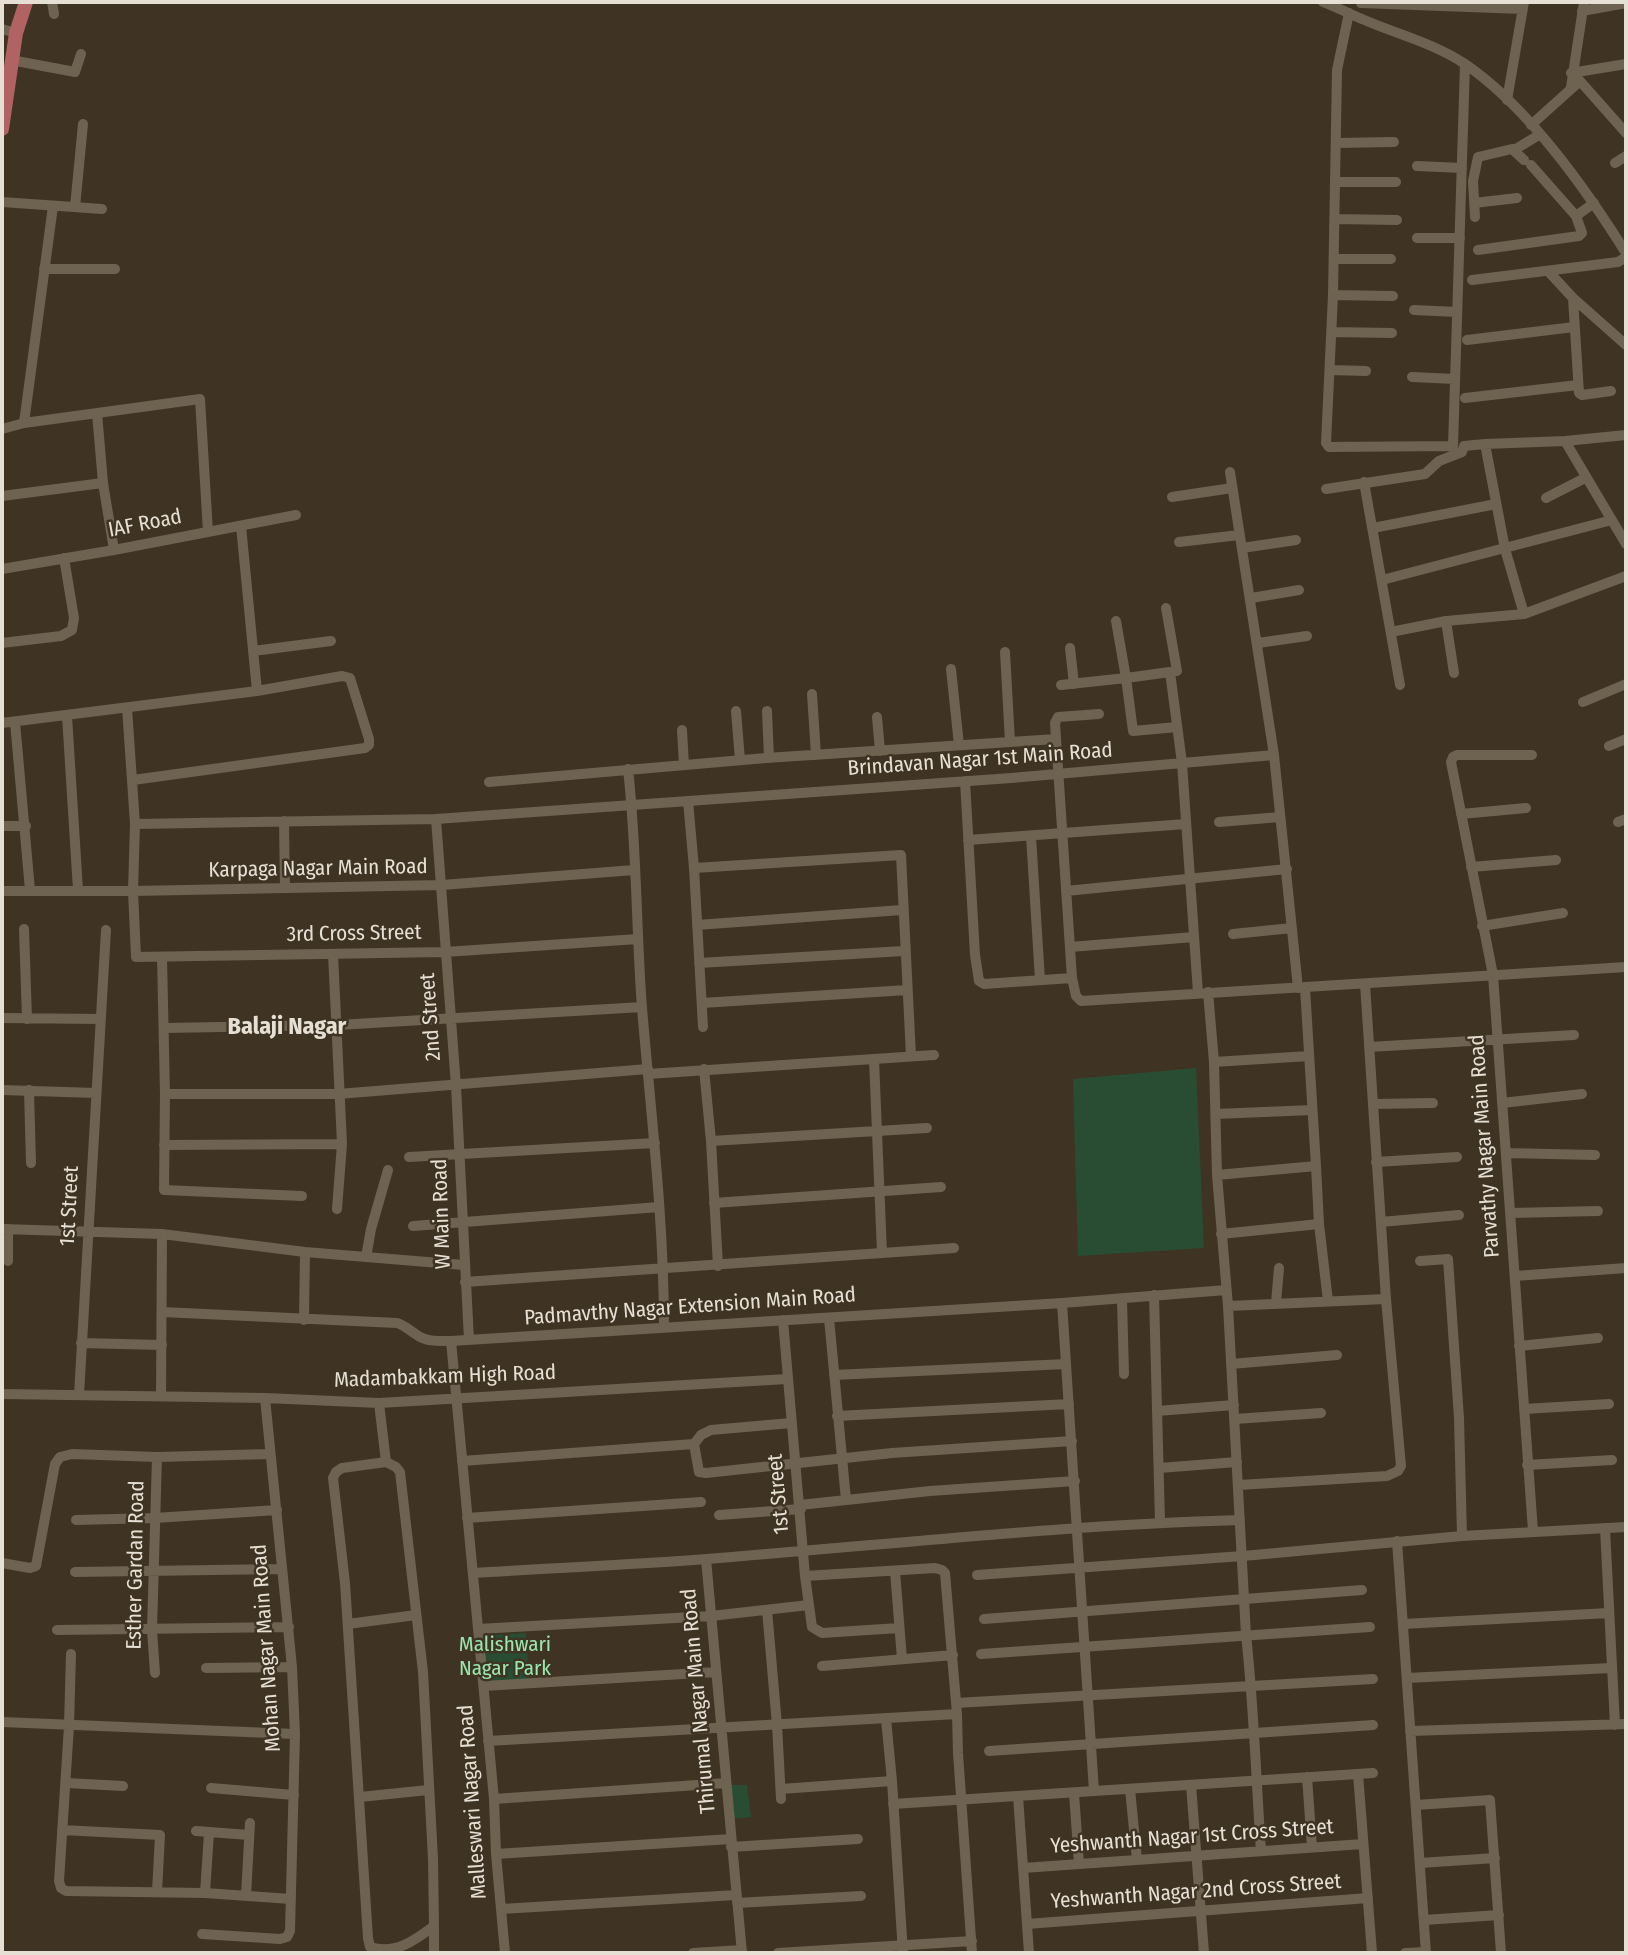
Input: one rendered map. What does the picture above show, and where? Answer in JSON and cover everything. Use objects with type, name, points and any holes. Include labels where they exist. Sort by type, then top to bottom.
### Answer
[{"type":"main road","points":[[2,129],[11,61],[9,31],[26,2]]},
{"type":"street","points":[[52,2],[54,14]]},
{"type":"street","points":[[1323,2],[1432,46],[1465,64],[1531,125],[1594,203],[1626,255],[1618,262],[1472,280]]},
{"type":"street","points":[[1360,19],[1361,2],[1524,5],[1507,100]]},
{"type":"street","points":[[1625,130],[1577,78],[1583,6],[1626,3]]},
{"type":"street","points":[[1349,13],[1337,69],[1332,332],[1326,443],[1332,448],[1452,446],[1465,64]]},
{"type":"street","points":[[11,61],[75,72],[81,54]]},
{"type":"street","points":[[1531,125],[1577,78],[1626,64]]},
{"type":"street","points":[[75,207],[83,124]]},
{"type":"street","points":[[1475,217],[1473,181],[1478,157],[1514,150],[1539,135]]},
{"type":"street","points":[[1336,143],[1394,142]]},
{"type":"street","points":[[1478,250],[1579,236],[1582,233],[1576,216],[1514,150]]},
{"type":"street","points":[[1615,163],[1626,156]]},
{"type":"street","points":[[1418,166],[1462,167]]},
{"type":"street","points":[[1336,182],[1396,182]]},
{"type":"street","points":[[1474,203],[1517,198]]},
{"type":"street","points":[[2,202],[102,209]]},
{"type":"street","points":[[1576,216],[1594,203]]},
{"type":"street","points":[[24,423],[53,206]]},
{"type":"street","points":[[1335,219],[1397,220]]},
{"type":"street","points":[[1417,238],[1460,239]]},
{"type":"street","points":[[1334,259],[1391,259]]},
{"type":"street","points":[[44,269],[115,269]]},
{"type":"street","points":[[1548,271],[1573,298],[1626,345]]},
{"type":"street","points":[[1333,295],[1393,296]]},
{"type":"street","points":[[1573,298],[1578,393],[1582,395],[1611,391]]},
{"type":"street","points":[[1414,310],[1457,312]]},
{"type":"street","points":[[1467,340],[1574,327]]},
{"type":"street","points":[[1332,332],[1392,332]]},
{"type":"street","points":[[1330,370],[1366,371]]},
{"type":"street","points":[[1412,377],[1455,379]]},
{"type":"street","points":[[1465,398],[1578,385]]},
{"type":"street","points":[[2,429],[24,423],[200,399],[208,532]]},
{"type":"street","points":[[97,413],[103,483],[114,551]]},
{"type":"street","points":[[1326,489],[1425,474],[1439,461],[1462,452],[1464,446],[1626,435]]},
{"type":"street","points":[[1565,441],[1626,544]]},
{"type":"street","points":[[1485,444],[1505,549],[1524,614]]},
{"type":"street","points":[[1230,472],[1274,755],[1309,1056],[1318,1224],[1328,1301]]},
{"type":"street","points":[[1546,498],[1585,478]]},
{"type":"street","points":[[1364,482],[1400,685]]},
{"type":"street","points":[[2,496],[103,483]]},
{"type":"street","points":[[1172,497],[1232,488]]},
{"type":"street","points":[[1373,528],[1496,504]]},
{"type":"street","name":"IAF Road","points":[[2,569],[114,551],[296,515]]},
{"type":"street","points":[[1382,580],[1612,520]]},
{"type":"street","points":[[241,526],[257,691]]},
{"type":"street","points":[[1179,542],[1239,535]]},
{"type":"street","points":[[1242,548],[1296,540]]},
{"type":"street","points":[[2,643],[61,636],[72,630],[74,618],[64,558]]},
{"type":"street","points":[[1391,632],[1446,621],[1524,614],[1626,576]]},
{"type":"street","points":[[1251,598],[1299,590]]},
{"type":"street","points":[[1166,608],[1177,671],[1177,727],[1194,937],[1214,1062],[1217,1175],[1228,1306],[1261,1851]]},
{"type":"street","points":[[1116,621],[1133,732],[1177,727]]},
{"type":"street","points":[[1446,621],[1454,673]]},
{"type":"street","points":[[1258,643],[1307,636]]},
{"type":"street","points":[[253,651],[331,641]]},
{"type":"street","points":[[1070,648],[1074,684]]},
{"type":"street","points":[[1005,652],[1010,742]]},
{"type":"street","points":[[951,669],[959,746]]},
{"type":"street","points":[[1061,685],[1177,671]]},
{"type":"street","points":[[2,723],[257,691],[347,676],[354,688],[369,739],[369,745],[359,751],[133,780]]},
{"type":"street","points":[[1583,702],[1626,684]]},
{"type":"street","points":[[812,694],[816,755]]},
{"type":"street","points":[[127,708],[135,824],[134,891]]},
{"type":"street","points":[[736,711],[740,760]]},
{"type":"street","points":[[767,711],[769,758]]},
{"type":"street","points":[[1099,715],[1058,717],[1055,723],[1072,978],[1076,996],[1081,1001],[1626,967]]},
{"type":"street","points":[[67,716],[78,890]]},
{"type":"street","points":[[877,717],[880,751]]},
{"type":"street","points":[[15,722],[30,890]]},
{"type":"street","points":[[682,730],[684,765]]},
{"type":"street","points":[[489,782],[740,760],[1056,739]]},
{"type":"street","points":[[1609,746],[1626,739]]},
{"type":"street","name":"Parvathy Nagar Main Road","points":[[1532,754],[1457,755],[1451,762],[1493,975],[1533,1531]]},
{"type":"street","name":"Brindavan Nagar 1st Main Road","points":[[135,824],[436,819],[1058,774],[1274,755]]},
{"type":"street","points":[[628,769],[642,1007],[664,1269],[664,1327]]},
{"type":"street","points":[[964,781],[978,981],[985,984],[1072,978]]},
{"type":"street","points":[[688,801],[703,1027]]},
{"type":"street","points":[[1461,814],[1526,808]]},
{"type":"street","points":[[1219,821],[1280,817]]},
{"type":"street","name":"2nd Street","points":[[436,819],[456,1086]]},
{"type":"street","points":[[284,821],[285,888]]},
{"type":"street","points":[[968,840],[1186,824]]},
{"type":"street","points":[[2,826],[26,826]]},
{"type":"street","points":[[1031,836],[1040,979]]},
{"type":"street","points":[[694,868],[901,855],[911,1056]]},
{"type":"street","points":[[1471,867],[1556,860]]},
{"type":"street","points":[[1066,891],[1287,869]]},
{"type":"street","name":"Karpaga Nagar Main Road","points":[[2,891],[442,885],[634,870]]},
{"type":"street","name":"3rd Cross Street","points":[[134,891],[136,957],[445,952],[638,939]]},
{"type":"street","points":[[697,925],[902,910]]},
{"type":"street","points":[[1482,926],[1563,913]]},
{"type":"street","points":[[1233,934],[1293,928]]},
{"type":"street","points":[[24,929],[27,1019]]},
{"type":"street","points":[[2,1018],[100,1019],[106,930]]},
{"type":"street","points":[[1070,947],[1194,937]]},
{"type":"street","points":[[699,963],[904,951]]},
{"type":"street","points":[[333,954],[342,1144],[337,1209]]},
{"type":"street","points":[[162,957],[164,1190],[302,1196]]},
{"type":"street","points":[[1238,1485],[1387,1476],[1398,1471],[1401,1466],[1386,1298],[1365,985]]},
{"type":"street","points":[[702,1003],[907,990]]},
{"type":"street","points":[[164,1028],[338,1025],[642,1007]]},
{"type":"street","name":"1st Street","points":[[79,1395],[100,1019]]},
{"type":"street","points":[[1369,1047],[1574,1035]]},
{"type":"street","points":[[165,1094],[338,1094],[934,1055]]},
{"type":"street","points":[[1214,1062],[1309,1056]]},
{"type":"street","points":[[874,1059],[882,1253]]},
{"type":"street","points":[[704,1069],[718,1266]]},
{"type":"street","name":"W Main Road","points":[[456,1086],[469,1340]]},
{"type":"street","points":[[2,1090],[96,1093]]},
{"type":"street","points":[[29,1090],[31,1163]]},
{"type":"street","points":[[1502,1103],[1582,1094]]},
{"type":"street","points":[[1373,1104],[1433,1103]]},
{"type":"street","points":[[1216,1114],[1312,1110]]},
{"type":"street","points":[[711,1141],[927,1128]]},
{"type":"street","points":[[409,1157],[655,1143]]},
{"type":"street","points":[[164,1145],[342,1144]]},
{"type":"street","points":[[1506,1153],[1595,1154]]},
{"type":"street","points":[[1376,1162],[1457,1157]]},
{"type":"street","points":[[1217,1175],[1316,1166]]},
{"type":"street","points":[[366,1257],[373,1220],[388,1170]]},
{"type":"street","points":[[714,1203],[941,1187]]},
{"type":"street","points":[[413,1226],[659,1207]]},
{"type":"street","points":[[1511,1213],[1598,1211]]},
{"type":"street","points":[[1381,1222],[1459,1215]]},
{"type":"street","points":[[1221,1234],[1318,1224]]},
{"type":"street","points":[[8,1261],[5,1229],[162,1234],[305,1252],[464,1265]]},
{"type":"street","points":[[162,1234],[162,1396]]},
{"type":"street","points":[[464,1282],[954,1248]]},
{"type":"street","points":[[304,1320],[305,1252]]},
{"type":"street","points":[[1420,1261],[1448,1259],[1459,1418],[1462,1536]]},
{"type":"street","points":[[1276,1303],[1279,1268]]},
{"type":"street","points":[[1514,1276],[1626,1268]]},
{"type":"street","name":"Padmavthy Nagar Extension Main Road","points":[[162,1312],[397,1323],[409,1327],[417,1336],[432,1341],[451,1341],[1062,1303],[1226,1290]]},
{"type":"street","points":[[1154,1295],[1160,1522]]},
{"type":"street","points":[[1228,1306],[1386,1298]]},
{"type":"street","points":[[1122,1299],[1124,1374]]},
{"type":"street","points":[[1062,1303],[1075,1481],[1077,1568],[1094,1791]]},
{"type":"street","points":[[829,1318],[846,1500]]},
{"type":"street","points":[[783,1320],[787,1380]]},
{"type":"street","points":[[1519,1346],[1598,1338]]},
{"type":"street","name":"Malleswari Nagar Road","points":[[451,1341],[494,1799],[505,1953]]},
{"type":"street","points":[[81,1343],[162,1345]]},
{"type":"street","points":[[1231,1364],[1337,1355]]},
{"type":"street","points":[[834,1375],[1066,1364]]},
{"type":"street","name":"1st Street","points":[[787,1380],[812,1627],[818,1633],[899,1628]]},
{"type":"street","name":"Madambakkam High Road","points":[[2,1394],[265,1398],[379,1403],[787,1380]]},
{"type":"street","name":"Mohan Nagar Main Road","points":[[202,1934],[280,1939],[287,1937],[290,1931],[295,1734],[292,1667],[265,1398]]},
{"type":"street","points":[[379,1403],[386,1462]]},
{"type":"street","points":[[837,1416],[1069,1404]]},
{"type":"street","points":[[1524,1409],[1609,1404]]},
{"type":"street","points":[[1157,1411],[1234,1405]]},
{"type":"street","points":[[1235,1419],[1321,1413]]},
{"type":"street","points":[[462,1461],[694,1444],[701,1435],[711,1430],[791,1423]]},
{"type":"street","points":[[694,1444],[699,1472],[892,1453],[1072,1441]]},
{"type":"street","points":[[2,1563],[30,1568],[36,1566],[55,1464],[60,1457],[72,1454],[157,1457],[270,1454]]},
{"type":"street","name":"Esther Gardan Road","points":[[155,1673],[152,1630],[157,1457]]},
{"type":"street","points":[[1527,1465],[1612,1460]]},
{"type":"street","points":[[433,1926],[412,1944],[394,1952],[379,1952],[370,1947],[348,1624],[334,1478],[336,1472],[342,1468],[386,1462],[400,1472],[423,1672],[433,1858],[434,1952]]},
{"type":"street","points":[[1159,1468],[1237,1462]]},
{"type":"street","points":[[719,1515],[930,1491],[1075,1481]]},
{"type":"street","points":[[467,1518],[701,1502]]},
{"type":"street","points":[[76,1520],[277,1510]]},
{"type":"street","points":[[473,1573],[706,1559],[1160,1522],[1241,1520]]},
{"type":"street","points":[[977,1575],[1243,1556],[1462,1536],[1626,1527]]},
{"type":"street","points":[[1410,1731],[1621,1725],[1611,1668],[1605,1528]]},
{"type":"street","points":[[1397,1541],[1426,1952],[1405,1953]]},
{"type":"street","name":"Thirumal Nagar Main Road","points":[[706,1559],[742,1952]]},
{"type":"street","points":[[75,1573],[281,1569]]},
{"type":"street","points":[[805,1576],[934,1569],[945,1573],[957,1708],[972,1953]]},
{"type":"street","points":[[895,1571],[902,1659]]},
{"type":"street","points":[[984,1619],[1362,1590]]},
{"type":"street","points":[[478,1629],[711,1616],[809,1605]]},
{"type":"street","points":[[766,1610],[778,1725],[781,1794],[892,1781]]},
{"type":"street","points":[[1403,1624],[1609,1613]]},
{"type":"street","points":[[348,1624],[416,1615]]},
{"type":"street","points":[[57,1630],[289,1627]]},
{"type":"street","points":[[981,1654],[1084,1649],[1370,1627]]},
{"type":"street","points":[[71,1654],[59,1881],[61,1888],[66,1891],[157,1892],[291,1899]]},
{"type":"street","points":[[822,1666],[953,1655]]},
{"type":"street","points":[[206,1668],[292,1667]]},
{"type":"street","points":[[1407,1678],[1611,1668]]},
{"type":"street","points":[[484,1686],[716,1672]]},
{"type":"street","points":[[488,1741],[886,1719],[957,1708],[1087,1696],[1373,1679]]},
{"type":"street","points":[[886,1719],[902,1949]]},
{"type":"street","points":[[2,1722],[295,1734]]},
{"type":"street","points":[[989,1751],[1373,1725]]},
{"type":"street","points":[[892,1804],[1373,1773]]},
{"type":"street","points":[[1357,1774],[1372,1953]]},
{"type":"street","points":[[1307,1777],[1312,1847]]},
{"type":"street","points":[[66,1783],[123,1786]]},
{"type":"street","points":[[494,1799],[726,1783]]},
{"type":"street","points":[[1191,1785],[1204,1953]]},
{"type":"street","points":[[211,1788],[294,1795]]},
{"type":"street","points":[[1130,1789],[1137,1860]]},
{"type":"street","points":[[360,1797],[428,1790]]},
{"type":"street","points":[[1074,1793],[1079,1864]]},
{"type":"street","points":[[1018,1796],[1029,1953]]},
{"type":"street","points":[[1416,1805],[1490,1800],[1501,1953]]},
{"type":"street","points":[[196,1831],[209,1833],[250,1829],[246,1896]]},
{"type":"street","points":[[62,1830],[160,1831],[157,1892]]},
{"type":"street","points":[[205,1894],[209,1833]]},
{"type":"street","points":[[496,1854],[858,1839]]},
{"type":"street","name":"Yeshwanth Nagar 1st Cross Street","points":[[1023,1868],[1363,1844]]},
{"type":"street","points":[[1420,1863],[1495,1858]]},
{"type":"street","points":[[501,1909],[861,1896]]},
{"type":"street","name":"Yeshwanth Nagar 2nd Cross Street","points":[[1027,1924],[1368,1898]]},
{"type":"street","points":[[1424,1920],[1499,1915]]},
{"type":"street","points":[[778,1953],[902,1949],[972,1941]]},
{"type":"street","points":[[693,1953],[742,1952]]},
{"type":"green space","points":[[1196,1068],[1204,1248],[1078,1256],[1073,1079]]},
{"type":"green space","name":"Malishwari Nagar Park","points":[[526,1633],[529,1679],[483,1682],[482,1636]]},
{"type":"green space","points":[[728,1785],[747,1785],[751,1817],[731,1819]]},
{"type":"district","name":"Balaji Nagar","points":[[287,1027]]}]
